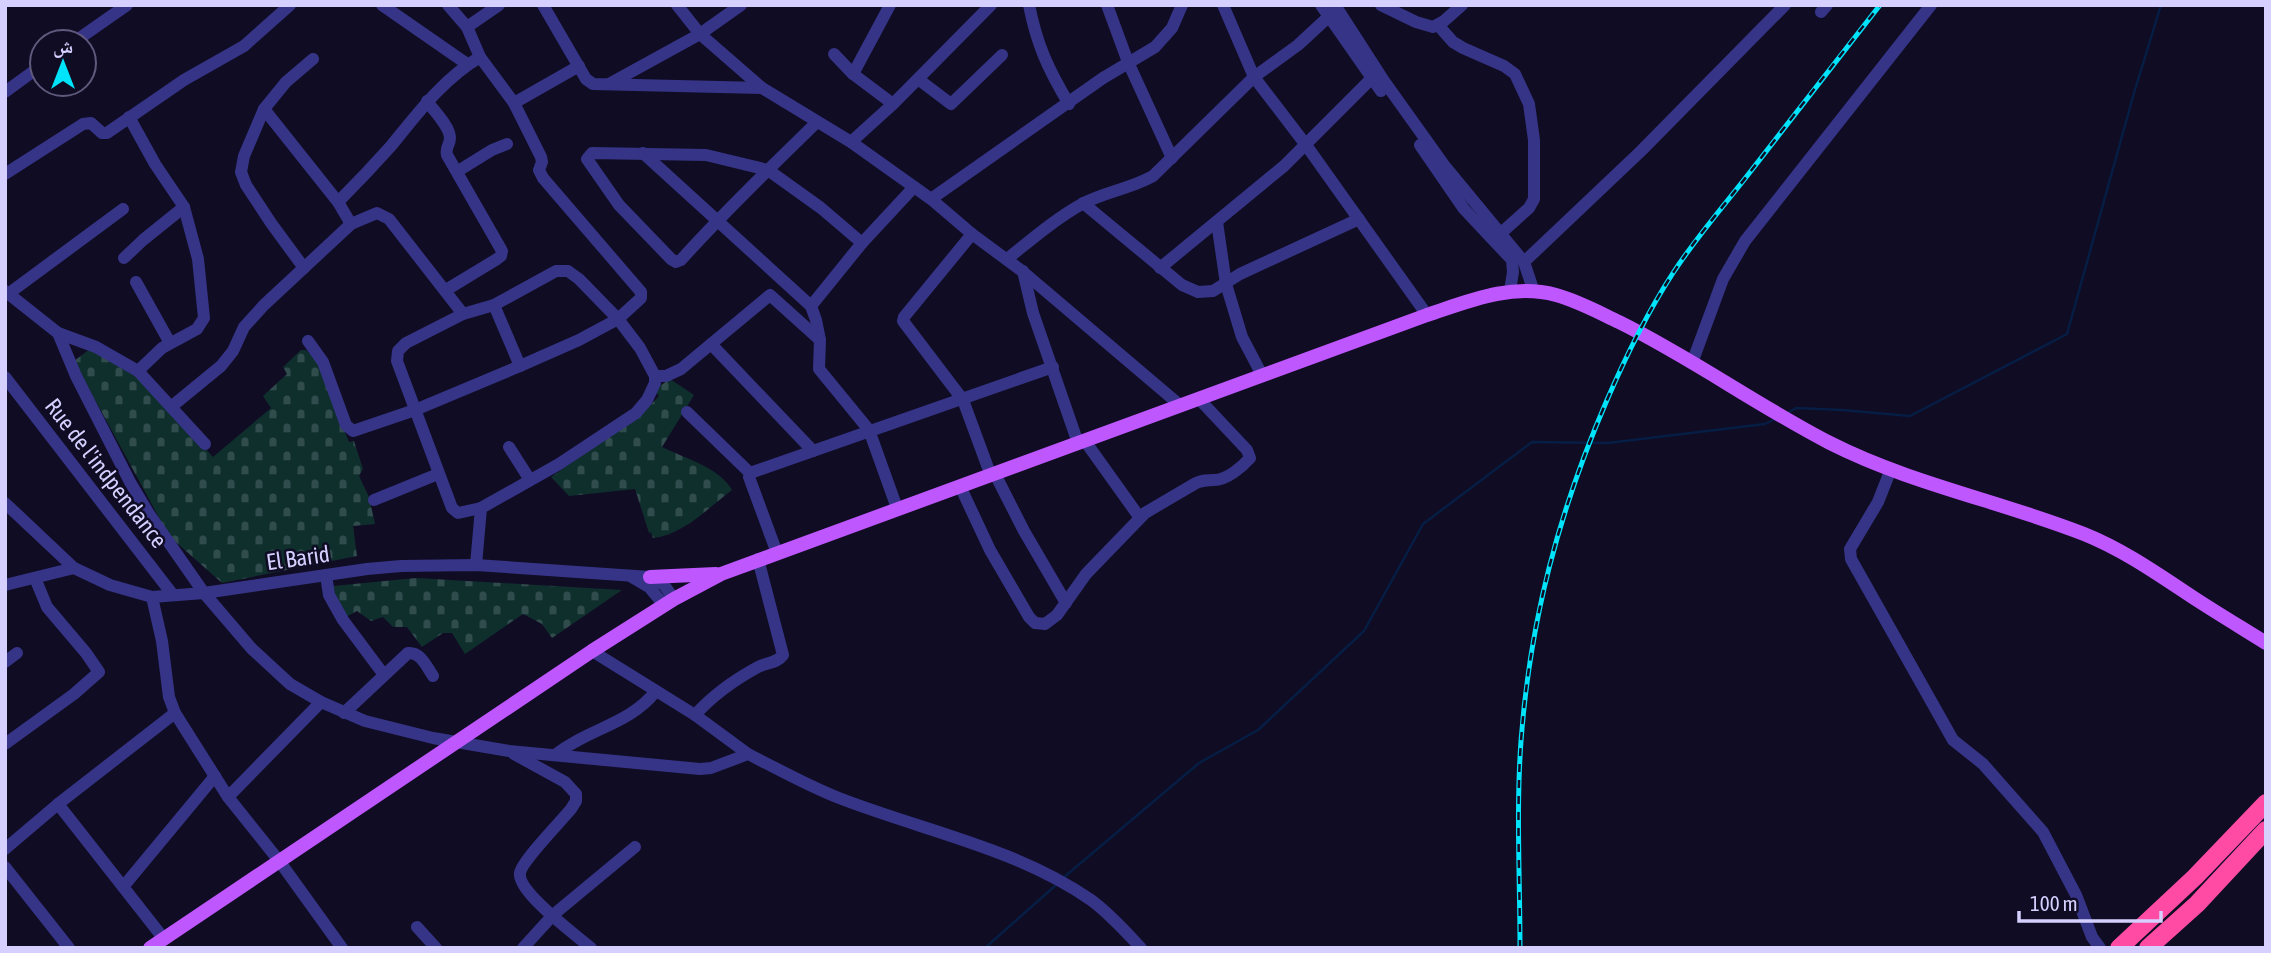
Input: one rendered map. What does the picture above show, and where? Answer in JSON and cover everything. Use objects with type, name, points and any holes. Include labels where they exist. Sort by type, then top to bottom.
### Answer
[{"type":"highway","points":[[2119,948],[2195,877],[2266,803]]},
{"type":"highway","points":[[2148,948],[2197,904],[2266,830]]},
{"type":"main road","points":[[150,948],[592,651],[669,602],[721,574],[1427,315],[1484,296],[1510,291],[1554,294],[1577,302],[1638,332],[1830,443],[1891,470],[2084,534],[2149,568],[2266,643]]},
{"type":"main road","points":[[650,577],[721,574]]},
{"type":"street","points":[[94,28],[127,5]]},
{"type":"street","points":[[5,174],[83,124],[91,123],[105,134],[184,80],[244,46],[290,5]]},
{"type":"street","points":[[382,5],[467,64]]},
{"type":"street","points":[[308,341],[323,362],[346,425],[350,430],[358,430],[415,410],[579,340],[618,319],[641,298],[641,292],[543,178],[539,170],[541,157],[514,103],[480,57],[467,27],[448,5]]},
{"type":"street","points":[[467,27],[499,5]]},
{"type":"street","points":[[543,5],[590,83],[762,88]]},
{"type":"street","points":[[677,5],[700,34],[762,88],[851,142],[931,199],[972,234],[1023,271],[1181,406]]},
{"type":"street","points":[[608,84],[700,34],[741,5]]},
{"type":"street","points":[[853,74],[890,5]]},
{"type":"street","points":[[851,142],[893,104],[991,5]]},
{"type":"street","points":[[1029,5],[1040,48],[1051,75],[1069,104]]},
{"type":"street","points":[[1107,5],[1128,62],[1172,158]]},
{"type":"street","points":[[931,199],[1161,42],[1172,28],[1182,5]]},
{"type":"street","points":[[1223,5],[1254,78],[1306,145],[1427,315]]},
{"type":"street","points":[[1381,5],[1426,26],[1438,25],[1462,5]]},
{"type":"street","points":[[1524,262],[1641,151],[1785,5]]},
{"type":"street","points":[[1692,363],[1723,279],[1745,241],[1931,5]]},
{"type":"street","points":[[1007,259],[1083,203],[1145,180],[1172,158],[1254,78],[1298,45],[1330,9]]},
{"type":"street","points":[[1330,9],[1372,78],[1464,209],[1510,258],[1513,272],[1510,291]]},
{"type":"street","points":[[1330,9],[1432,148],[1524,262],[1534,292]]},
{"type":"street","points":[[1438,25],[1462,48],[1498,63],[1515,74],[1530,104],[1534,140],[1534,199],[1529,208],[1500,234]]},
{"type":"street","points":[[834,54],[853,74],[893,104]]},
{"type":"street","points":[[918,79],[951,104],[1002,55]]},
{"type":"street","points":[[338,202],[389,148],[427,101],[467,64],[480,57]]},
{"type":"street","points":[[304,268],[242,177],[244,156],[264,109],[286,82],[313,60]]},
{"type":"street","points":[[514,103],[579,66]]},
{"type":"street","points":[[5,92],[28,75]]},
{"type":"street","points":[[1160,268],[1284,166],[1372,78]]},
{"type":"street","points":[[427,101],[448,130],[450,138],[446,152],[498,241],[502,253],[497,259],[446,290]]},
{"type":"street","points":[[264,109],[338,202],[351,224]]},
{"type":"street","points":[[129,117],[155,164],[184,207],[198,258],[204,317],[197,329],[170,343],[138,371]]},
{"type":"street","points":[[817,122],[768,170],[718,219],[681,260],[676,262],[619,205],[587,159],[592,153],[706,155],[768,170],[821,208],[862,243]]},
{"type":"street","points":[[458,171],[507,144]]},
{"type":"street","points":[[643,153],[811,306],[820,340],[819,369],[869,430],[897,508]]},
{"type":"street","points":[[811,306],[862,243],[914,187]]},
{"type":"street","points":[[1083,203],[1160,268],[1182,285],[1198,292],[1213,291],[1240,275],[1359,219]]},
{"type":"street","points":[[124,258],[184,207]]},
{"type":"street","points":[[122,209],[6,293],[58,332],[96,347],[138,371],[205,444]]},
{"type":"street","points":[[171,407],[221,366],[233,351],[244,327],[264,304],[351,224],[372,214],[389,219],[463,314]]},
{"type":"street","points":[[1217,222],[1226,284],[1242,337],[1262,375]]},
{"type":"street","points":[[972,234],[903,321],[963,400],[993,475],[1066,603]]},
{"type":"street","points":[[563,270],[579,279],[618,319],[640,348],[655,376],[654,388],[636,413],[559,464],[481,508],[455,512],[438,474],[397,361],[398,351],[406,343],[463,314],[494,304],[556,271],[563,270]]},
{"type":"street","points":[[1023,271],[1033,313],[1081,442],[1140,518]]},
{"type":"street","points":[[655,376],[677,372],[770,295],[783,281]]},
{"type":"street","points":[[136,282],[170,343]]},
{"type":"street","points":[[770,295],[820,340]]},
{"type":"street","points":[[494,304],[520,366]]},
{"type":"street","points":[[58,332],[76,376],[138,497],[204,593],[264,661],[290,684],[321,702],[365,721],[509,751],[700,769],[712,768],[748,754]]},
{"type":"street","points":[[710,344],[813,452]]},
{"type":"street","points":[[750,473],[1053,367]]},
{"type":"street","name":"Rue de l'indpendance","points":[[5,377],[173,596]]},
{"type":"street","points":[[960,486],[990,550],[1033,622],[1045,624],[1057,615],[1086,574],[1140,518],[1196,483],[1224,478],[1250,458],[1247,450],[1199,399]]},
{"type":"street","points":[[687,412],[750,473],[749,477],[777,553]]},
{"type":"street","points":[[509,447],[530,480]]},
{"type":"street","points":[[1891,470],[1878,502],[1850,549],[1851,559],[1953,740],[1983,764],[2043,832],[2076,895],[2092,937],[2100,948]]},
{"type":"street","points":[[374,500],[438,474]]},
{"type":"street","name":"El Barid","points":[[5,503],[74,568],[110,585],[152,597],[204,593],[401,566],[476,565],[650,577]]},
{"type":"street","points":[[476,565],[481,508]]},
{"type":"street","points":[[695,715],[712,696],[762,664],[779,661],[783,655],[758,559]]},
{"type":"street","points":[[5,585],[74,568]]},
{"type":"street","points":[[326,575],[330,596],[343,620],[384,675]]},
{"type":"street","points":[[629,575],[669,602]]},
{"type":"street","points":[[650,577],[664,585],[669,602]]},
{"type":"street","points":[[5,744],[74,694],[99,672],[47,607],[36,578]]},
{"type":"street","points":[[152,597],[162,641],[169,697],[175,713],[228,797],[280,862],[342,948]]},
{"type":"street","points":[[592,651],[695,715],[748,754],[836,797],[1003,853],[1060,881],[1093,902],[1141,948]]},
{"type":"street","points":[[344,713],[410,652],[420,656],[433,676]]},
{"type":"street","points":[[5,662],[17,653]]},
{"type":"street","points":[[555,755],[572,742],[621,720],[646,704],[656,691]]},
{"type":"street","points":[[228,797],[321,702]]},
{"type":"street","points":[[5,849],[175,713]]},
{"type":"street","points":[[509,751],[565,782],[576,794],[576,801],[571,809],[520,870],[521,883],[591,948]]},
{"type":"street","points":[[123,887],[215,776]]},
{"type":"street","points":[[58,804],[164,939]]},
{"type":"street","points":[[523,948],[553,915],[635,847]]},
{"type":"street","points":[[5,867],[69,948]]},
{"type":"street","points":[[417,927],[436,948]]},
{"type":"green space","points":[[90,349],[145,382],[213,457],[271,408],[263,396],[287,374],[283,367],[301,350],[306,350],[324,368],[330,395],[349,442],[354,441],[363,469],[359,476],[369,497],[375,524],[353,526],[357,556],[222,583],[169,536],[74,361]]},
{"type":"green space","points":[[670,379],[694,395],[662,447],[710,469],[732,490],[685,526],[675,532],[653,538],[635,489],[569,496],[551,477],[644,412],[659,396],[654,390]]},
{"type":"green space","points":[[416,578],[622,590],[552,638],[542,624],[523,614],[465,654],[452,633],[443,633],[422,647],[407,627],[393,627],[383,617],[371,621],[357,611],[344,618],[333,586]]},
{"type":"waterway","points":[[1786,414],[1796,408],[1910,416],[2067,334],[2161,5]]},
{"type":"waterway","points":[[1063,878],[1199,763],[1258,730],[1364,631],[1423,524],[1532,442],[1608,443],[1765,424],[1777,418]]},
{"type":"waterway","points":[[985,948],[1056,885]]},
{"type":"railway","points":[[1520,948],[1519,793],[1521,741],[1531,652],[1549,567],[1590,442],[1629,351],[1673,273],[1880,5]]}]
